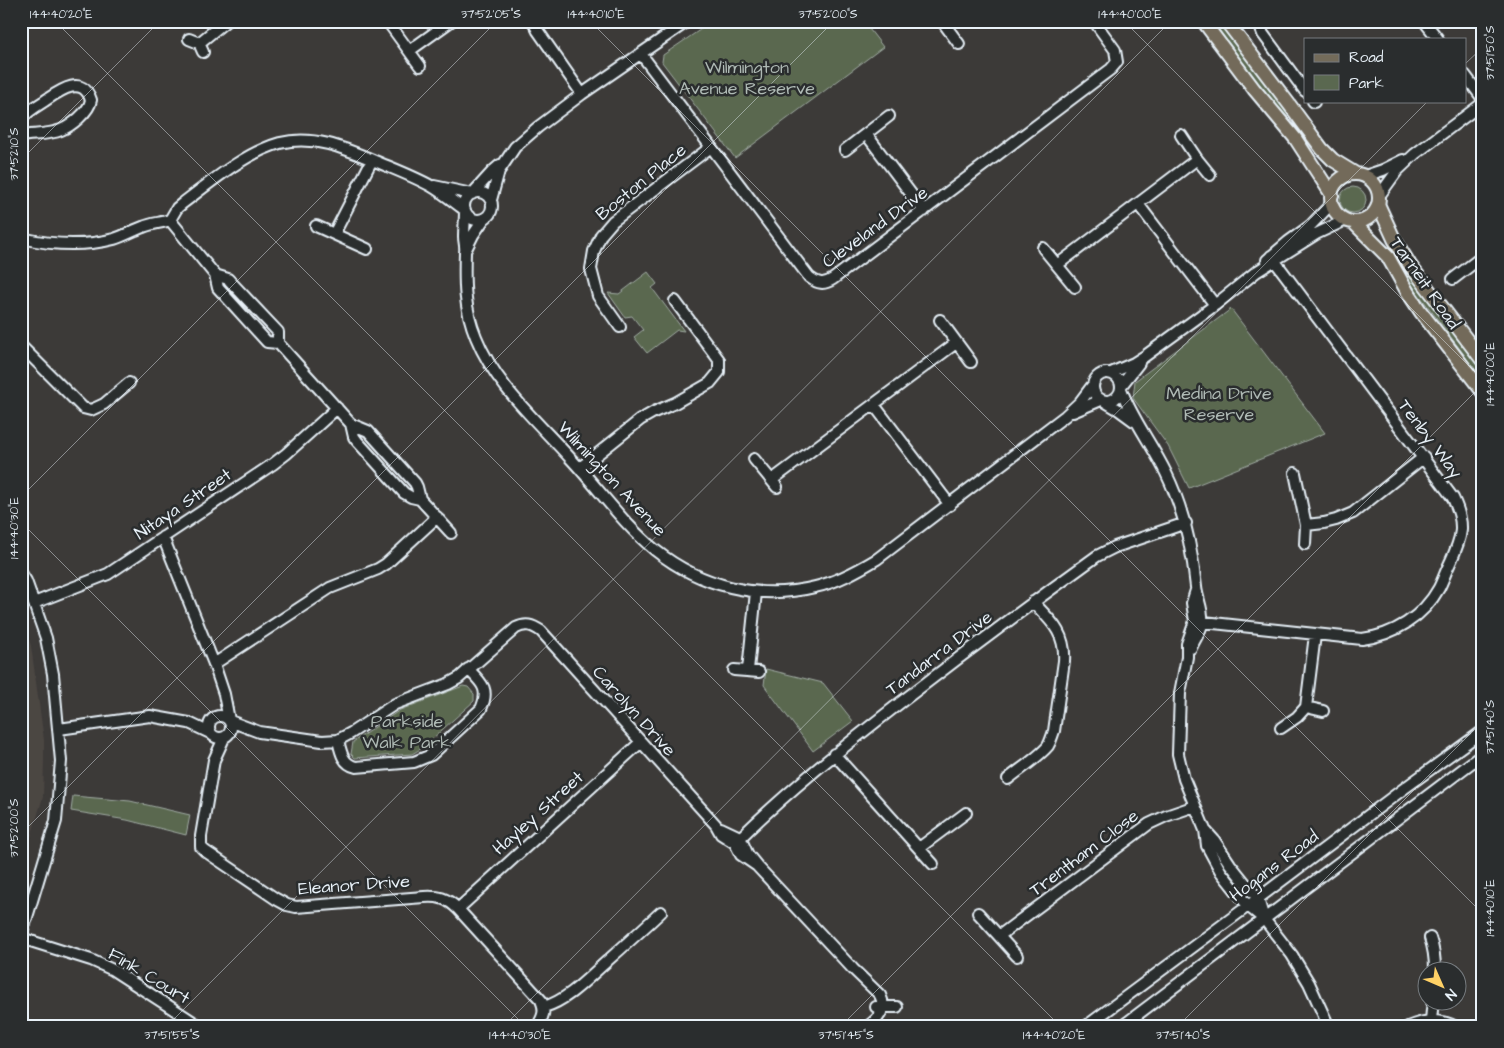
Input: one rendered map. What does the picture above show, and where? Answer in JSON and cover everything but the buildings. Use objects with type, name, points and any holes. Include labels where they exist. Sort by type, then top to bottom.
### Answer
[{"type":"main road","points":[[1203,21],[1295,138],[1332,199],[1336,212],[1350,221],[1357,222],[1369,218],[1379,200],[1375,184],[1333,160],[1322,149],[1226,21]]},
{"type":"main road","points":[[1332,199],[1336,184],[1340,180],[1345,176],[1361,175]]},
{"type":"main road","name":"Tarneit Road","points":[[1379,200],[1394,239],[1410,265],[1483,360]]},
{"type":"main road","name":"Tarneit Road","points":[[1350,221],[1388,258],[1421,312],[1483,392]]},
{"type":"street","points":[[189,39],[201,48],[226,21]]},
{"type":"street","points":[[409,51],[451,21]]},
{"type":"street","points":[[529,21],[535,26],[582,94]]},
{"type":"street","points":[[21,238],[62,245],[97,243],[117,238],[154,223],[170,220],[177,208],[183,203],[250,156],[278,144],[306,140],[338,146],[430,186],[465,210],[473,219],[481,220],[491,211],[491,200],[496,178],[504,162],[515,147],[582,94],[688,21]]},
{"type":"street","points":[[942,21],[959,44]]},
{"type":"street","name":"Cleveland Drive","points":[[641,54],[809,277],[818,283],[825,283],[924,211],[1115,65],[1117,59],[1115,50],[1094,21]]},
{"type":"street","points":[[1260,21],[1263,34],[1304,91]]},
{"type":"street","points":[[1424,21],[1437,38]]},
{"type":"street","points":[[388,22],[420,66]]},
{"type":"street","points":[[1466,76],[1483,98]]},
{"type":"street","points":[[21,119],[60,90],[69,86],[82,88],[91,100],[85,113],[60,130],[21,136]]},
{"type":"street","points":[[1379,200],[1397,171],[1415,154],[1483,103]]},
{"type":"street","points":[[844,150],[889,116]]},
{"type":"street","points":[[866,134],[924,211]]},
{"type":"street","points":[[1182,135],[1210,176]]},
{"type":"street","name":"Boston Place","points":[[620,327],[598,296],[591,270],[594,251],[601,235],[613,221],[711,146]]},
{"type":"street","points":[[1361,175],[1387,168],[1415,154]]},
{"type":"street","points":[[1057,265],[1197,159]]},
{"type":"street","points":[[334,234],[372,160]]},
{"type":"street","points":[[465,210],[466,200],[492,171],[504,162]]},
{"type":"street","points":[[430,186],[473,193],[481,192],[491,200]]},
{"type":"street","points":[[1305,235],[1332,199]]},
{"type":"street","points":[[1138,204],[1215,305]]},
{"type":"street","name":"Wilmington Avenue","points":[[465,210],[464,240],[466,250],[464,283],[467,308],[486,360],[512,394],[580,468],[620,516],[655,550],[696,576],[718,584],[756,592],[798,590],[816,587],[852,574],[877,559],[1065,416],[1080,402],[1092,386]]},
{"type":"street","name":"Wilmington Avenue","points":[[466,250],[484,219]]},
{"type":"street","points":[[170,220],[215,275],[218,288],[267,342],[278,343],[351,424],[368,432],[415,483],[418,487],[420,499]]},
{"type":"street","points":[[1111,373],[1134,364],[1215,305],[1305,235],[1350,221]]},
{"type":"street","points":[[316,226],[367,249]]},
{"type":"street","points":[[1043,248],[1075,287]]},
{"type":"street","points":[[1453,278],[1483,256]]},
{"type":"street","name":"Tenby Way","points":[[1199,622],[1362,639],[1379,637],[1397,629],[1424,610],[1439,588],[1457,547],[1462,526],[1459,510],[1453,498],[1273,259]]},
{"type":"street","points":[[580,468],[640,420],[696,392],[710,383],[719,372],[719,360],[674,302]]},
{"type":"street","points":[[940,320],[971,362]]},
{"type":"street","points":[[754,459],[774,484],[956,343]]},
{"type":"street","points":[[21,346],[83,408],[91,410],[104,404],[130,383]]},
{"type":"street","points":[[1103,400],[1115,398],[1144,356]]},
{"type":"street","points":[[1137,423],[1094,393],[1092,386],[1098,375],[1104,372],[1111,373],[1118,378],[1127,404],[1165,472],[1186,524],[1194,566],[1196,590],[1192,603],[1199,622],[1187,644],[1187,657],[1180,692],[1178,754],[1184,779],[1205,830],[1207,846],[1221,872],[1248,906],[1264,919],[1292,955],[1329,1027]]},
{"type":"street","name":"Wilmington Avenue","points":[[1065,416],[1103,400]]},
{"type":"street","points":[[874,405],[950,504]]},
{"type":"street","name":"Nitaya Street","points":[[34,603],[100,578],[281,458],[337,408]]},
{"type":"street","points":[[351,424],[354,437],[399,488],[408,496],[420,499],[451,533]]},
{"type":"street","points":[[1306,526],[1324,524],[1353,513],[1424,458]]},
{"type":"street","points":[[1295,473],[1306,526],[1306,544]]},
{"type":"street","points":[[214,664],[330,588],[386,564],[437,517]]},
{"type":"street","name":"Tandarra Drive","points":[[737,840],[834,754],[1033,602],[1103,553],[1137,539],[1186,524]]},
{"type":"street","points":[[162,537],[214,664],[224,694],[231,729],[225,737]]},
{"type":"street","points":[[21,573],[46,638],[52,665],[60,729],[61,761],[56,821],[21,937]]},
{"type":"street","points":[[748,670],[756,592]]},
{"type":"street","points":[[1008,778],[1048,746],[1054,731],[1064,661],[1065,650],[1060,634],[1033,602]]},
{"type":"street","name":"Carolyn Drive","points":[[468,669],[516,628],[524,625],[531,626],[540,631],[716,825],[721,834],[737,840],[741,854],[746,860],[757,866],[853,969],[880,995],[882,999],[879,1007]]},
{"type":"street","points":[[1281,728],[1297,717],[1306,707],[1315,635]]},
{"type":"street","points":[[189,723],[220,715],[229,721],[259,732],[322,742],[338,740],[395,704],[448,684],[459,678],[468,669],[482,683],[485,689],[484,703],[481,709],[431,754],[414,762],[369,767],[351,766],[345,761],[338,740]]},
{"type":"street","points":[[734,670],[759,672]]},
{"type":"street","points":[[211,734],[208,726],[224,694]]},
{"type":"street","points":[[1306,707],[1323,711]]},
{"type":"street","points":[[60,729],[150,716],[189,723],[220,738],[238,733],[259,732]]},
{"type":"street","name":"Hogans Road","points":[[1085,1027],[1483,731]]},
{"type":"street","name":"Eleanor Drive","points":[[211,734],[214,760]]},
{"type":"street","name":"Eleanor Drive","points":[[225,737],[214,760],[201,836],[201,847],[210,856],[276,899],[296,907],[436,896],[450,901],[536,994],[544,1006]]},
{"type":"street","name":"Hayley Street","points":[[458,909],[641,742]]},
{"type":"street","points":[[834,754],[933,864]]},
{"type":"street","name":"Hogans Road","points":[[1121,1027],[1482,755]]},
{"type":"street","name":"Trentham Close","points":[[999,936],[1150,824],[1195,806]]},
{"type":"street","points":[[919,848],[968,813]]},
{"type":"street","points":[[1205,830],[1258,899],[1264,919]]},
{"type":"street","points":[[538,1027],[543,1017],[544,1006],[555,1003],[570,993],[661,912]]},
{"type":"street","points":[[978,913],[1017,956]]},
{"type":"street","name":"Fink Court","points":[[21,937],[91,960],[113,970],[200,1027]]},
{"type":"street","points":[[1430,938],[1434,960]]},
{"type":"street","points":[[879,1007],[897,1008]]},
{"type":"street","points":[[859,1027],[879,1007]]},
{"type":"street","points":[[868,1027],[881,1014],[879,1007]]},
{"type":"street","points":[[1431,1020],[1432,1010]]},
{"type":"street","points":[[1408,1027],[1431,1020],[1445,1022],[1456,1027]]},
{"type":"shaded area","points":[[21,611],[31,646],[44,740],[44,760],[43,797],[21,870]]},
{"type":"green space","name":"Wilmington Avenue Reserve","points":[[713,21],[863,21],[883,47],[735,158],[662,62],[663,55]]},
{"type":"green space","points":[[1211,21],[1222,21],[1292,114],[1288,117],[1259,85]]},
{"type":"green space","points":[[1353,187],[1362,191],[1366,200],[1362,209],[1353,213],[1344,209],[1340,200],[1344,191]]},
{"type":"green space","points":[[1404,266],[1475,359],[1483,372],[1483,384],[1463,353],[1417,292],[1402,268]]},
{"type":"green space","points":[[648,272],[657,284],[652,288],[684,331],[677,330],[647,353],[634,337],[643,330],[632,316],[625,317],[608,293],[619,294]]},
{"type":"green space","name":"Medina Drive Reserve","points":[[1231,309],[1325,433],[1189,488],[1168,446],[1133,398],[1135,381]]},
{"type":"green space","points":[[766,669],[823,683],[853,721],[813,751],[764,685]]},
{"type":"green space","name":"Parkside Walk Park","points":[[463,686],[468,687],[474,694],[474,701],[422,748],[412,754],[355,758],[351,754],[353,742],[400,710]]},
{"type":"green space","points":[[73,796],[130,801],[190,815],[186,835],[127,820],[71,811]]}]
